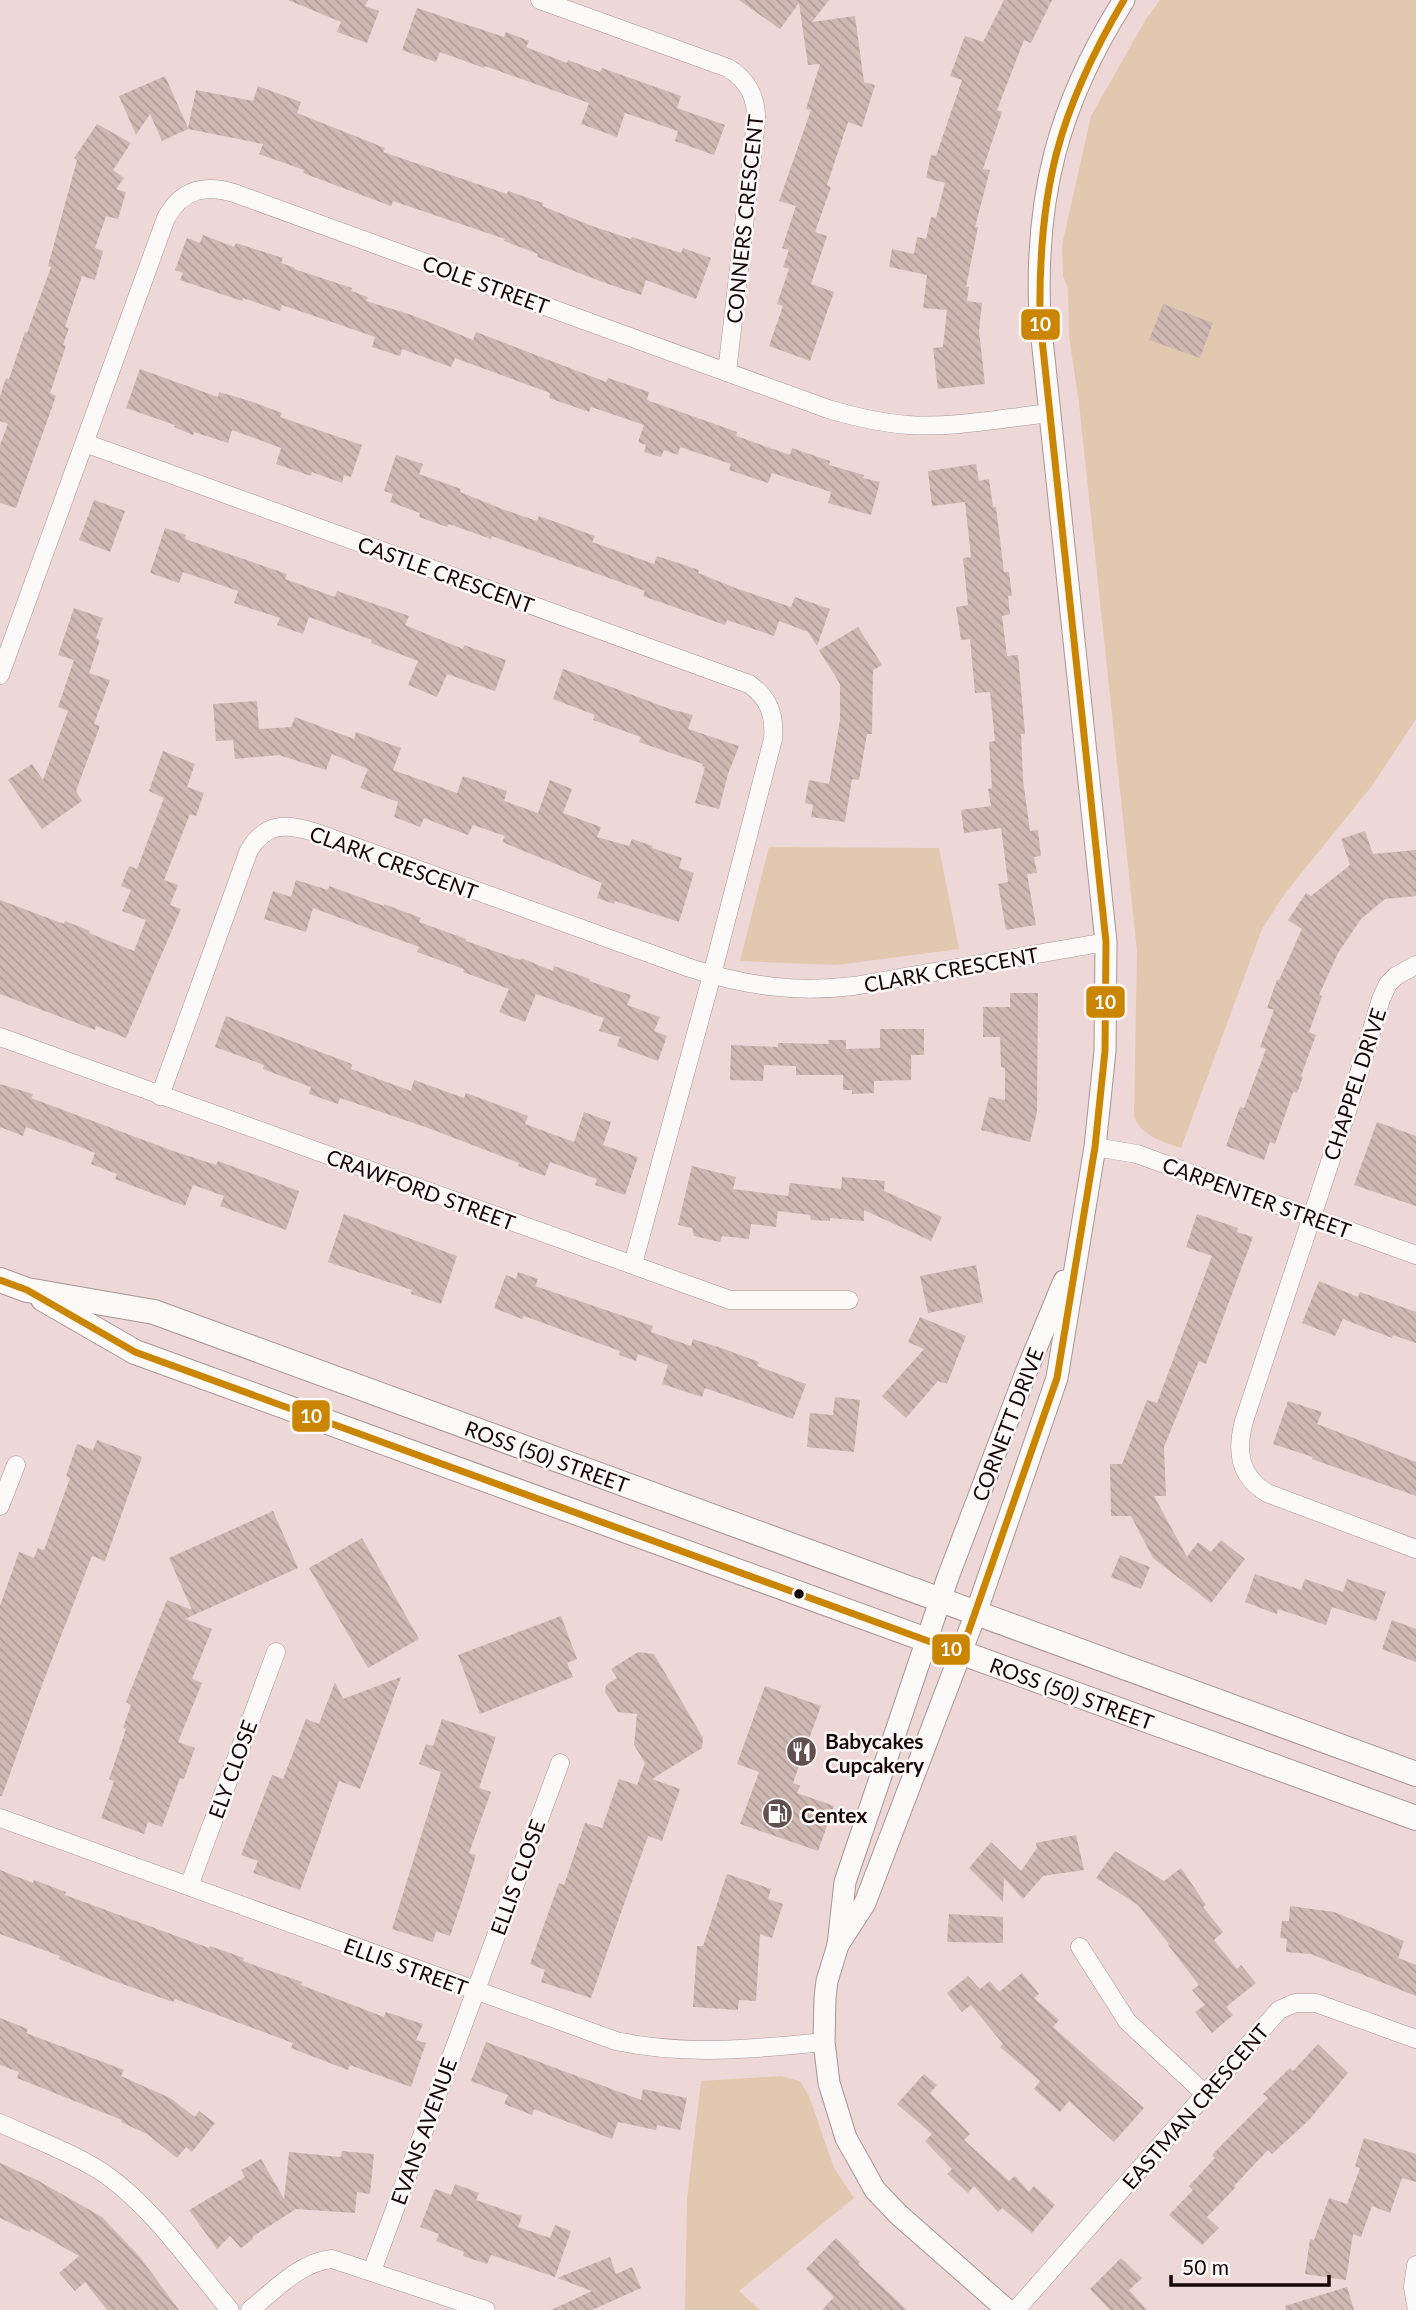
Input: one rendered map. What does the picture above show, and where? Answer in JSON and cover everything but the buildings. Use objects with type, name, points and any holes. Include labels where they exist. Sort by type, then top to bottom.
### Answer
[{"type":"main road","name":"ROSS (50) STREET","points":[[0,1280],[27,1290],[135,1352],[1416,1818]]},
{"type":"main road","name":"ROSS (50) STREET","points":[[27,1290],[154,1312],[1416,1774]]},
{"type":"street","name":"CONNERS CRESCENT","points":[[540,0],[728,68],[747,83],[753,93],[756,122],[727,372]]},
{"type":"street","name":"CORNETT DRIVE","points":[[838,1945],[866,1902],[976,1613],[1057,1378],[1095,1147],[1105,1051],[1106,942],[1050,413],[1038,285],[1038,255],[1044,200],[1064,119],[1093,53],[1124,0]]},
{"type":"street","name":"COLE STREET","points":[[85,443],[166,218],[180,198],[198,189],[211,188],[233,193],[828,409],[860,418],[928,425],[1050,413]]},
{"type":"street","points":[[0,675],[85,443]]},
{"type":"street","name":"CASTLE CRESCENT","points":[[85,443],[749,684],[758,691],[770,708],[773,740],[712,975]]},
{"type":"street","name":"CLARK CRESCENT","points":[[160,1096],[248,850],[256,839],[276,827],[288,826],[314,832],[712,975],[752,985],[782,989],[833,989],[1106,942]]},
{"type":"street","name":"CHAPPEL DRIVE","points":[[1416,965],[1396,976],[1388,984],[1381,999],[1355,1087],[1244,1421],[1239,1444],[1243,1470],[1256,1487],[1416,1549]]},
{"type":"street","points":[[632,1264],[640,1243],[712,975]]},
{"type":"street","name":"CRAWFORD STREET","points":[[0,1037],[730,1300],[849,1300]]},
{"type":"street","name":"CARPENTER STREET","points":[[1095,1147],[1137,1154],[1416,1255]]},
{"type":"street","name":"CORNETT DRIVE","points":[[838,1945],[845,1882],[926,1640],[1022,1382],[1076,1250]]},
{"type":"street","points":[[0,1506],[16,1465]]},
{"type":"street","name":"ELY CLOSE","points":[[189,1886],[275,1652]]},
{"type":"street","name":"ELLIS CLOSE","points":[[475,1992],[560,1763]]},
{"type":"street","name":"ELLIS STREET","points":[[0,1818],[615,2041],[667,2050],[715,2050],[824,2042]]},
{"type":"street","points":[[838,1945],[827,1981],[824,2042],[829,2083],[846,2138],[875,2190],[930,2243],[1007,2310]]},
{"type":"street","points":[[1080,1947],[1127,2021],[1205,2094]]},
{"type":"street","name":"EVANS AVENUE","points":[[372,2271],[475,1992]]},
{"type":"street","name":"EASTMAN CRESCENT","points":[[1016,2310],[1273,2017],[1287,2006],[1295,2003],[1316,2003],[1416,2039]]},
{"type":"street","points":[[0,2123],[81,2160],[122,2187],[146,2210],[230,2310]]},
{"type":"street","points":[[250,2310],[304,2267],[318,2260],[332,2259],[486,2310]]},
{"type":"street","points":[[1416,2265],[1413,2287],[1416,2305]]},
{"type":"shaded area","points":[[1160,0],[1416,0],[1416,719],[1371,787],[1286,892],[1262,929],[1181,1148],[1148,1134],[1134,1117],[1137,951],[1079,403],[1069,336],[1068,288],[1063,276],[1062,245],[1091,116],[1146,19]]},
{"type":"shaded area","points":[[769,847],[939,848],[959,949],[836,965],[740,961]]},
{"type":"shaded area","points":[[781,2076],[800,2081],[809,2096],[834,2168],[854,2198],[739,2291],[760,2310],[685,2310],[687,2199],[701,2081]]},
{"type":"transit line","name":"10","points":[[0,1280],[27,1290],[135,1352],[961,1653],[1057,1378],[1095,1147],[1105,1051],[1106,942],[1040,320],[1040,274],[1048,191],[1056,153],[1083,79],[1124,0]]},
{"type":"place","name":"Babycakes Cupcakery","points":[[802,1752]]},
{"type":"place","name":"Centex","points":[[778,1814]]}]
